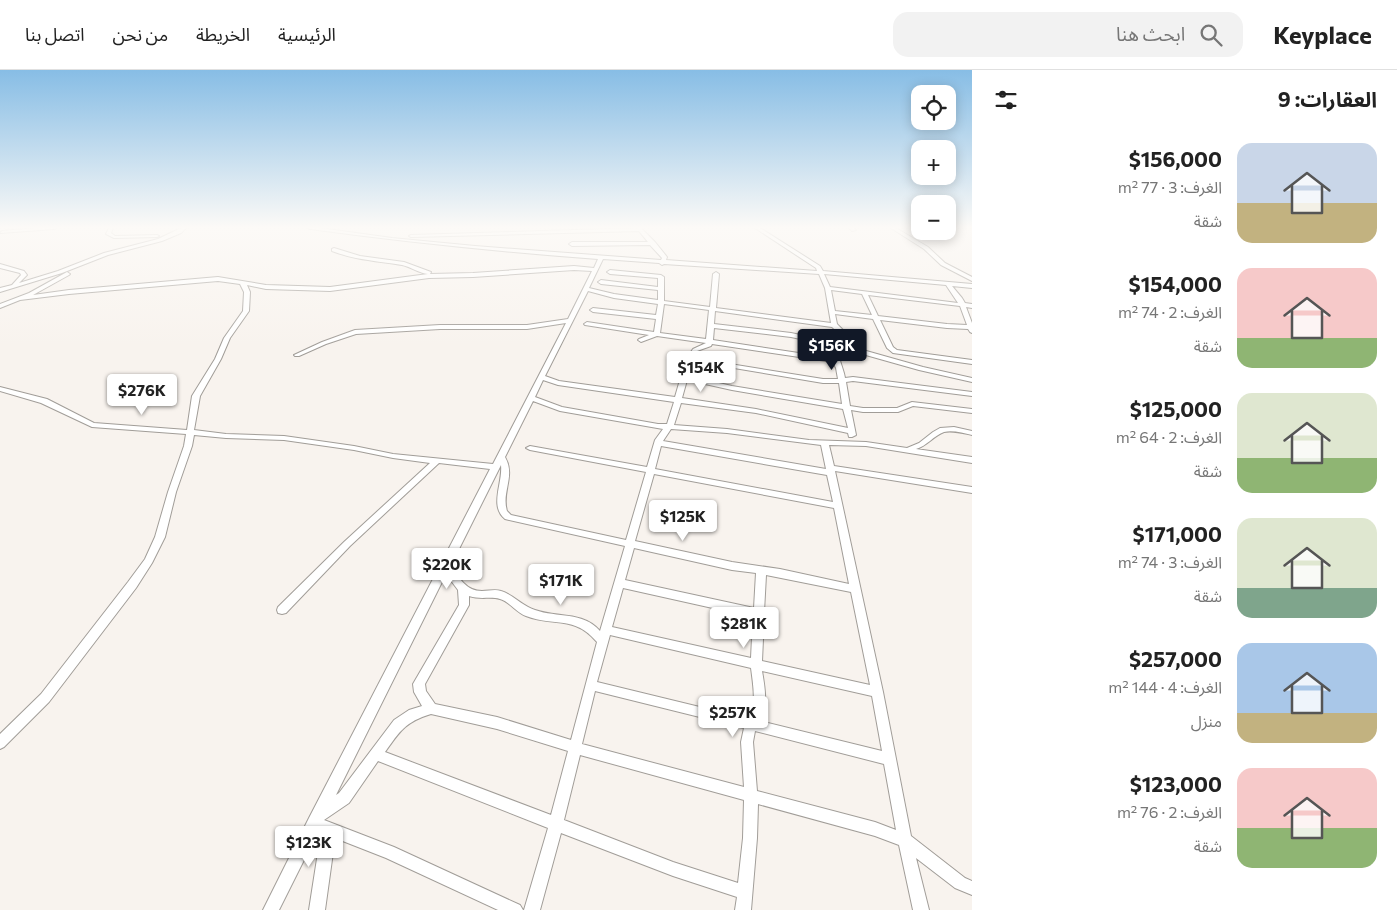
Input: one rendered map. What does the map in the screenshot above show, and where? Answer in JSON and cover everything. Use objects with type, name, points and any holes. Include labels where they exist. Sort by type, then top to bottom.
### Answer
[{"type":"street","points":[[5,267],[24,274],[12,286]]},
{"type":"street","points":[[0,290],[72,267]]},
{"type":"street","points":[[0,306],[44,288],[78,267]]},
{"type":"street","points":[[412,267],[423,272],[450,275]]},
{"type":"street","points":[[271,910],[597,267]]},
{"type":"street","points":[[737,267],[822,272],[972,286]]},
{"type":"street","points":[[818,267],[828,288],[834,325],[849,339],[838,346],[835,360]]},
{"type":"street","points":[[949,267],[972,279]]},
{"type":"street","points":[[17,299],[218,279],[282,288],[338,289],[420,277],[570,268],[596,270]]},
{"type":"street","points":[[610,272],[661,278],[661,302],[657,334]]},
{"type":"street","points":[[532,910],[556,825],[604,636],[658,443],[662,434],[669,427],[689,359],[695,350],[709,345],[712,326],[711,309],[716,274]]},
{"type":"street","points":[[0,743],[44,698],[149,560],[160,537],[172,492],[188,446],[194,402],[198,391],[218,359],[227,338],[246,311],[247,292],[242,282]]},
{"type":"street","points":[[601,282],[661,288]]},
{"type":"street","points":[[831,312],[971,328],[962,305],[948,284]]},
{"type":"street","points":[[828,288],[972,306]]},
{"type":"street","points":[[586,289],[607,295],[834,325]]},
{"type":"street","points":[[864,292],[890,348],[895,352],[972,362]]},
{"type":"street","points":[[593,310],[659,317]]},
{"type":"street","points":[[297,355],[330,340],[355,332],[440,327],[527,327],[571,320]]},
{"type":"street","points":[[586,324],[835,360],[839,365],[843,379],[843,394],[852,431],[850,443]]},
{"type":"street","points":[[712,326],[762,332],[838,346],[907,366],[972,380]]},
{"type":"street","points":[[641,340],[657,334]]},
{"type":"street","points":[[689,359],[823,381],[839,381],[843,379],[881,381],[972,394]]},
{"type":"street","points":[[542,377],[558,383],[597,387],[678,401],[762,412],[852,431]]},
{"type":"street","points":[[685,377],[732,388],[863,410],[892,410],[912,404],[972,411]]},
{"type":"street","points":[[0,389],[44,401],[92,425],[226,436],[267,436],[354,448],[392,456],[438,460],[499,462],[504,460],[506,470],[501,506],[505,516],[732,566],[855,589]]},
{"type":"street","points":[[531,398],[560,409],[669,427],[722,430],[800,441],[850,443],[972,460]]},
{"type":"street","points":[[904,450],[922,445],[940,431],[972,433]]},
{"type":"street","points":[[658,443],[831,471],[972,490]]},
{"type":"street","points":[[825,443],[877,692],[905,840],[921,910]]},
{"type":"street","points":[[530,448],[838,506]]},
{"type":"street","points":[[282,610],[347,544],[438,460]]},
{"type":"street","points":[[446,564],[463,589],[473,594],[504,596],[523,610],[533,614],[582,621],[604,636],[756,665],[877,692]]},
{"type":"street","points":[[743,910],[743,892],[750,838],[751,795],[747,742],[749,730],[758,716],[759,702],[756,665],[761,570]]},
{"type":"street","points":[[619,583],[760,614]]},
{"type":"street","points":[[431,709],[420,692],[419,684],[464,605],[463,589]]},
{"type":"street","points":[[591,685],[890,759]]},
{"type":"street","points":[[316,820],[344,798],[398,724],[413,714],[431,709],[505,726],[576,748],[875,829],[905,840],[960,883],[972,888]]},
{"type":"street","points":[[375,754],[673,869],[743,892]]},
{"type":"street","points":[[316,820],[329,829],[389,852],[515,910]]},
{"type":"street","points":[[316,910],[329,829]]}]
